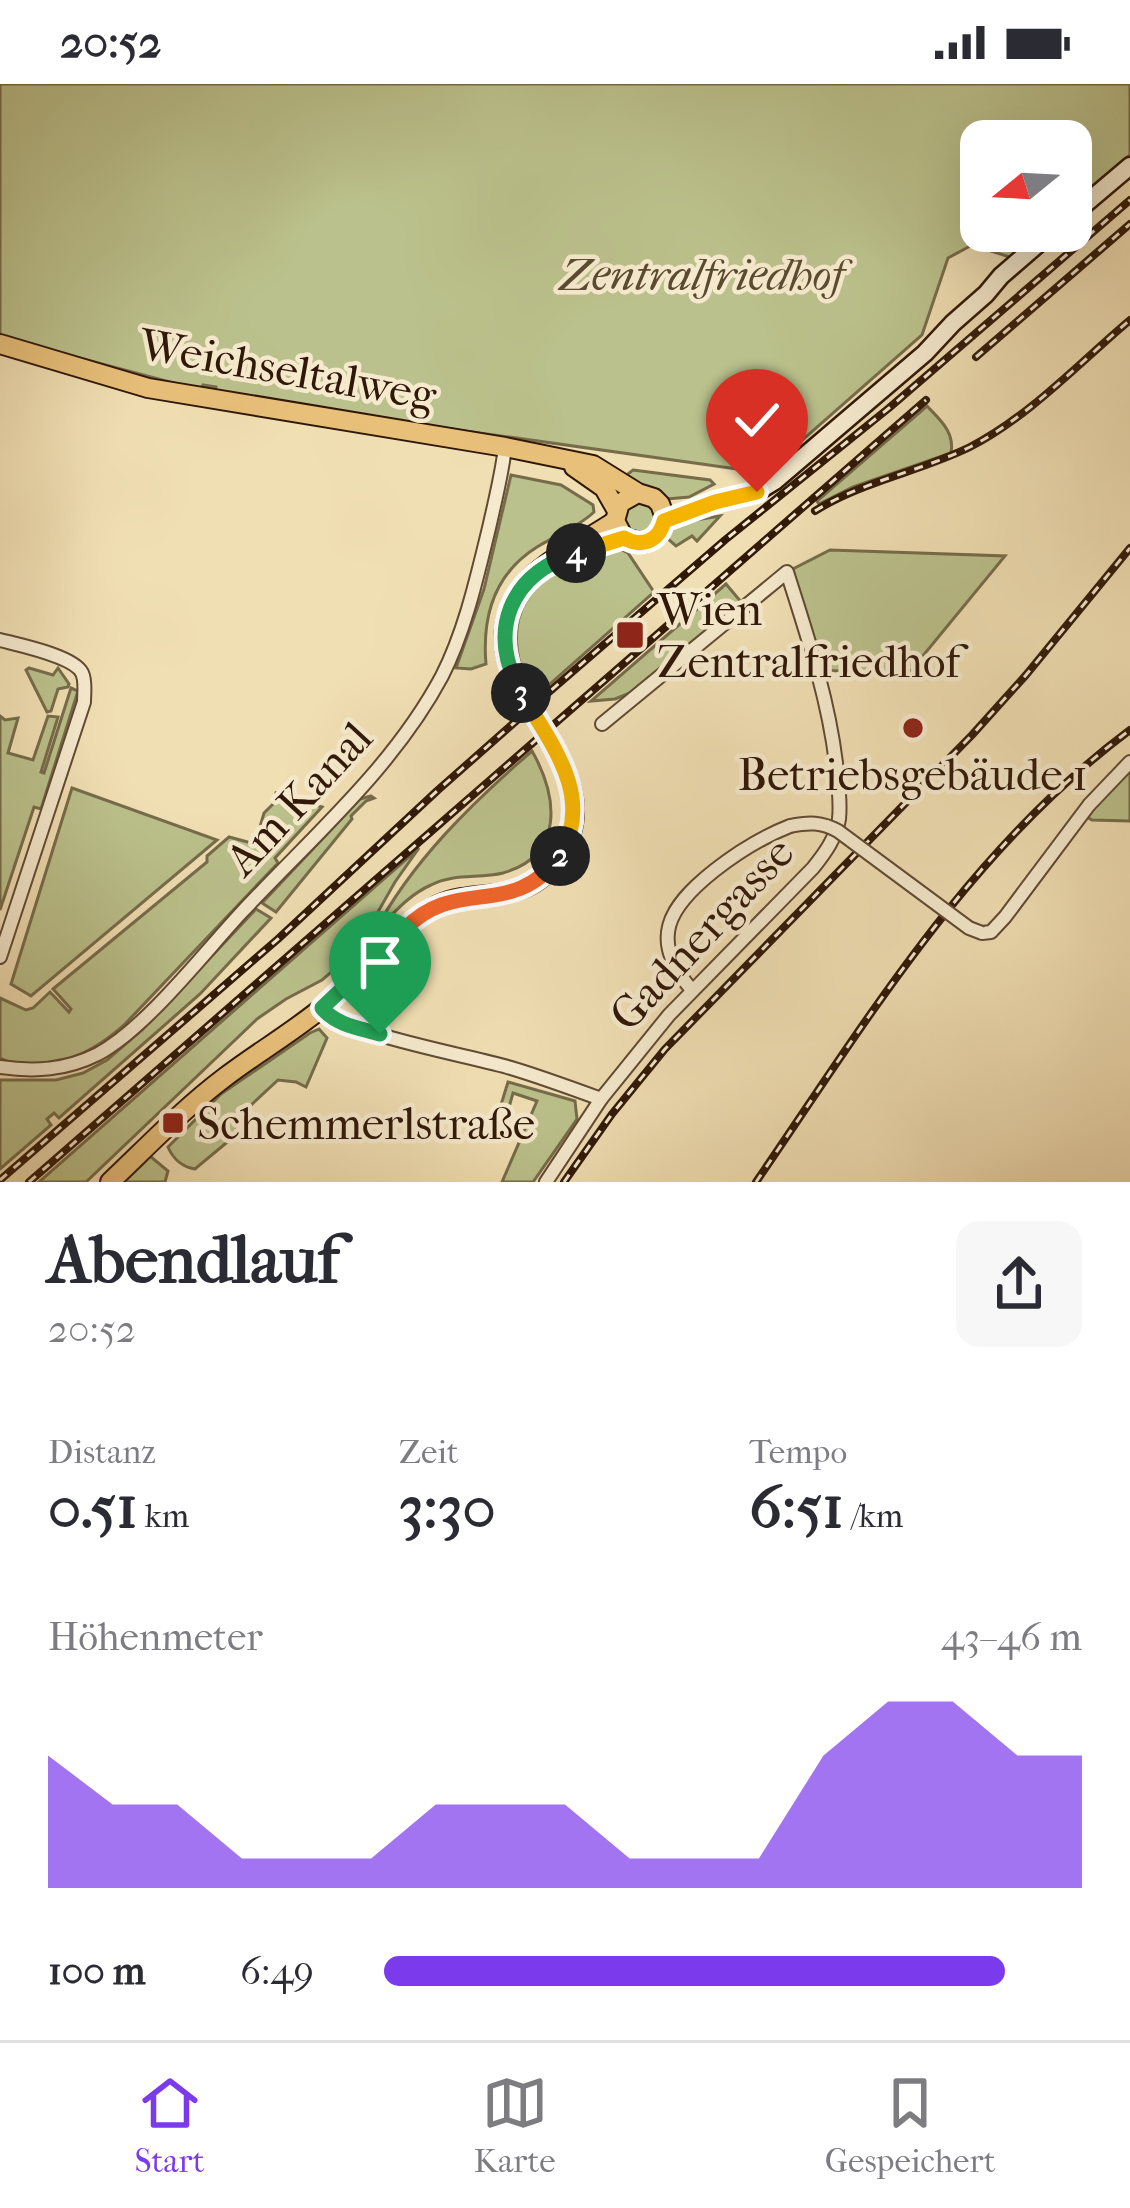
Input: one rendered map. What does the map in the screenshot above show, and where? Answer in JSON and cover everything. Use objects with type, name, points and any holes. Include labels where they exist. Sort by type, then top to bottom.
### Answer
[{"type":"main road","name":"Weichseltalweg","points":[[0,344],[148,388],[505,447],[605,470],[646,494],[662,513]]},
{"type":"main road","name":"Weichseltalweg","points":[[564,460],[604,488],[618,523]]},
{"type":"main road","points":[[110,1182],[213,1088],[322,1008],[420,915],[448,902],[523,889],[549,870],[566,845],[574,811],[569,776],[512,676],[504,634],[520,589],[541,568],[618,523],[625,498],[638,493]]},
{"type":"main road","points":[[618,523],[637,543],[650,541],[660,532],[662,513]]},
{"type":"street","points":[[1092,198],[1130,166]]},
{"type":"street","points":[[662,513],[757,492],[776,481],[928,350],[946,315],[1029,252]]},
{"type":"street","name":"Am Kanal","points":[[0,1067],[33,1071],[66,1067],[116,1043],[383,762],[420,716],[445,670],[473,589],[505,447]]},
{"type":"street","name":"Gadnergasse","points":[[546,1182],[601,1099],[692,990],[813,868],[831,844],[839,819],[831,729],[787,572],[602,724]]},
{"type":"street","points":[[0,640],[72,662],[84,677],[84,702],[4,931],[0,957]]},
{"type":"street","points":[[692,990],[672,964],[668,928],[680,902],[734,855],[790,826],[826,824],[969,928],[991,932],[1089,805],[1130,762]]},
{"type":"street","points":[[322,1008],[347,1024],[509,1067],[601,1099]]},
{"type":"green space","name":"Zentralfriedhof","points":[[0,84],[1130,84],[1130,155],[1092,188],[1092,120],[960,120],[960,252],[948,258],[922,335],[765,473],[267,403],[0,337]]},
{"type":"green space","points":[[927,406],[949,433],[951,453],[853,487],[819,504],[817,501]]},
{"type":"green space","points":[[633,470],[714,484],[689,497],[667,499],[624,477]]},
{"type":"green space","points":[[511,475],[561,485],[593,505],[594,512],[510,570],[489,613],[486,664],[456,668],[484,589]]},
{"type":"green space","points":[[641,500],[657,509],[654,533],[630,536],[622,513]]},
{"type":"green space","points":[[720,516],[697,541],[692,536],[676,546],[668,539],[678,523]]},
{"type":"green space","points":[[616,547],[628,553],[654,592],[534,698],[517,650],[524,604],[554,573]]},
{"type":"green space","points":[[830,550],[1005,556],[908,674],[818,670],[787,572]]},
{"type":"green space","points":[[726,584],[742,603],[630,693],[591,701]]},
{"type":"green space","points":[[29,668],[53,675],[58,668],[69,684],[58,689],[51,711],[47,712]]},
{"type":"green space","points":[[71,688],[78,691],[41,809],[34,807],[0,910],[0,716],[18,718],[8,753],[33,760],[48,716],[58,717],[44,773]]},
{"type":"green space","points":[[532,751],[550,804],[551,822],[538,853],[503,873],[431,885],[374,933],[406,882],[444,835]]},
{"type":"green space","points":[[1130,768],[1130,821],[1085,816]]},
{"type":"green space","points":[[72,788],[217,840],[31,996],[11,984]]},
{"type":"green space","points":[[276,793],[322,807],[275,858],[278,863],[125,1024],[67,1060],[33,1066],[0,1058],[0,998],[26,1010],[50,992],[69,1012],[53,989],[207,862],[207,856],[229,837],[255,844]]},
{"type":"green space","points":[[374,798],[351,816],[276,912],[262,903],[360,799]]},
{"type":"green space","points":[[419,848],[355,952],[322,980],[257,1019],[86,1182],[39,1182]]},
{"type":"green space","points":[[256,909],[271,918],[200,994],[59,1118],[54,1113],[47,1119],[51,1125],[0,1169],[0,1080],[56,1080],[107,1060],[142,1030]]},
{"type":"green space","points":[[319,1029],[327,1038],[306,1087],[278,1080],[236,1119],[237,1134],[195,1169],[176,1159],[168,1147],[221,1094]]},
{"type":"green space","points":[[508,1082],[575,1101],[577,1119],[533,1182],[502,1182],[537,1101],[513,1093],[508,1111],[500,1108]]},
{"type":"green space","points":[[151,1157],[168,1171],[165,1182],[118,1182],[145,1158]]},
{"type":"railway","points":[[0,1180],[278,939],[549,692],[1130,200]]},
{"type":"railway","points":[[976,357],[1130,224]]},
{"type":"railway","points":[[815,511],[852,492],[951,456],[992,434],[1034,405],[1130,320]]},
{"type":"railway","points":[[29,1182],[926,400]]},
{"type":"railway","points":[[564,1182],[665,1049],[972,735],[1130,548]]},
{"type":"railway","points":[[756,1182],[881,999],[971,883],[1020,828],[1130,730]]},
{"type":"place","name":"Wien Zentralfriedhof","points":[[630,635]]},
{"type":"place","name":"Betriebsgebäude 1","points":[[913,728]]},
{"type":"place","name":"Schemmerlstraße","points":[[173,1123]]},
{"type":"route","points":[[380,1034],[347,1024],[322,1008],[420,915],[448,902],[502,896],[532,884],[558,859],[572,830],[574,794],[569,776],[508,666],[504,634],[520,589],[556,560],[624,538],[650,541],[664,521],[757,492]]}]
